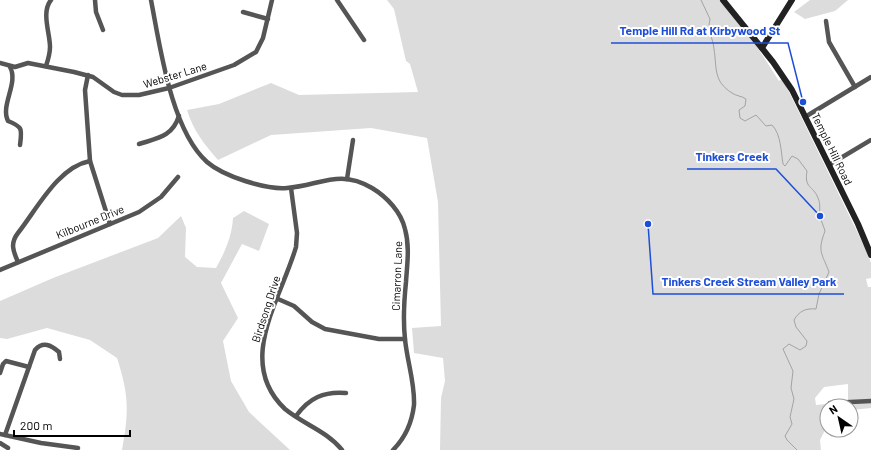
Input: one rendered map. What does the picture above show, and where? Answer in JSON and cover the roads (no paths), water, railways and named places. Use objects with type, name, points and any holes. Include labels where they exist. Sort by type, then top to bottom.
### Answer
[{"type":"main road","name":"Temple Hill Road","points":[[723,0],[783,75],[861,230],[871,255]]},
{"type":"main road","points":[[762,48],[792,0]]},
{"type":"street","points":[[46,66],[50,47],[47,2],[51,0]]},
{"type":"street","points":[[95,0],[96,12],[103,30]]},
{"type":"street","name":"Cimarron Lane","points":[[151,0],[169,88],[180,117],[196,148],[208,163],[228,174],[266,186],[291,188],[328,179],[347,179],[363,184],[381,194],[390,202],[404,225],[408,248],[405,339],[414,401],[412,415],[406,432],[393,450]]},
{"type":"street","name":"Webster Lane","points":[[0,63],[18,67],[28,63],[46,66],[88,76],[99,81],[114,92],[122,95],[139,95],[169,88],[234,65],[256,52],[263,38],[272,0]]},
{"type":"street","points":[[337,0],[364,40]]},
{"type":"street","points":[[243,12],[268,19]]},
{"type":"street","points":[[826,21],[829,42],[855,87]]},
{"type":"street","points":[[10,66],[12,75],[2,114],[8,121],[18,124],[20,128],[20,145]]},
{"type":"street","points":[[88,76],[85,90],[90,161],[110,224]]},
{"type":"street","points":[[805,117],[871,77]]},
{"type":"street","points":[[139,144],[168,134],[176,126],[180,117]]},
{"type":"street","points":[[347,179],[353,140]]},
{"type":"street","points":[[829,166],[871,140]]},
{"type":"street","points":[[18,262],[12,246],[13,240],[66,172],[77,164],[90,161]]},
{"type":"street","name":"Kilbourne Drive","points":[[0,270],[133,214],[166,193],[178,178]]},
{"type":"street","name":"Birdsong Drive","points":[[291,188],[297,243],[263,342],[261,352],[263,369],[267,382],[277,400],[296,416],[330,438],[342,450]]},
{"type":"street","points":[[278,299],[294,306],[312,322],[325,329],[379,339],[405,339]]},
{"type":"street","points":[[60,359],[60,354],[57,350],[46,344],[42,344],[35,350],[3,434],[40,443],[78,448]]},
{"type":"street","points":[[0,373],[3,364],[6,361],[29,367]]},
{"type":"street","points":[[296,416],[306,403],[316,397],[329,393],[346,393]]},
{"type":"street","points":[[859,402],[871,401]]},
{"type":"street","points":[[0,443],[8,448]]},
{"type":"waterway","points":[[701,0],[710,19],[710,30],[719,79],[722,84],[732,93],[746,99],[745,106],[739,110],[740,118],[745,121],[756,115],[766,126],[772,125],[779,138],[783,164],[785,166],[792,156],[798,159],[807,171],[806,177],[808,184],[818,198],[820,216],[825,231],[821,244],[821,252],[829,272],[819,294],[816,309],[803,311],[798,314],[794,320],[796,327],[807,341],[806,346],[800,350],[789,344],[783,349],[793,371],[791,388],[794,399],[790,417],[792,424],[785,436],[797,450]]},
{"type":"place","name":"Temple Hill Rd at Kirbywood St","points":[[803,102]]},
{"type":"place","name":"Tinkers Creek","points":[[820,216]]},
{"type":"place","name":"Tinkers Creek Stream Valley Park","points":[[648,224]]}]
